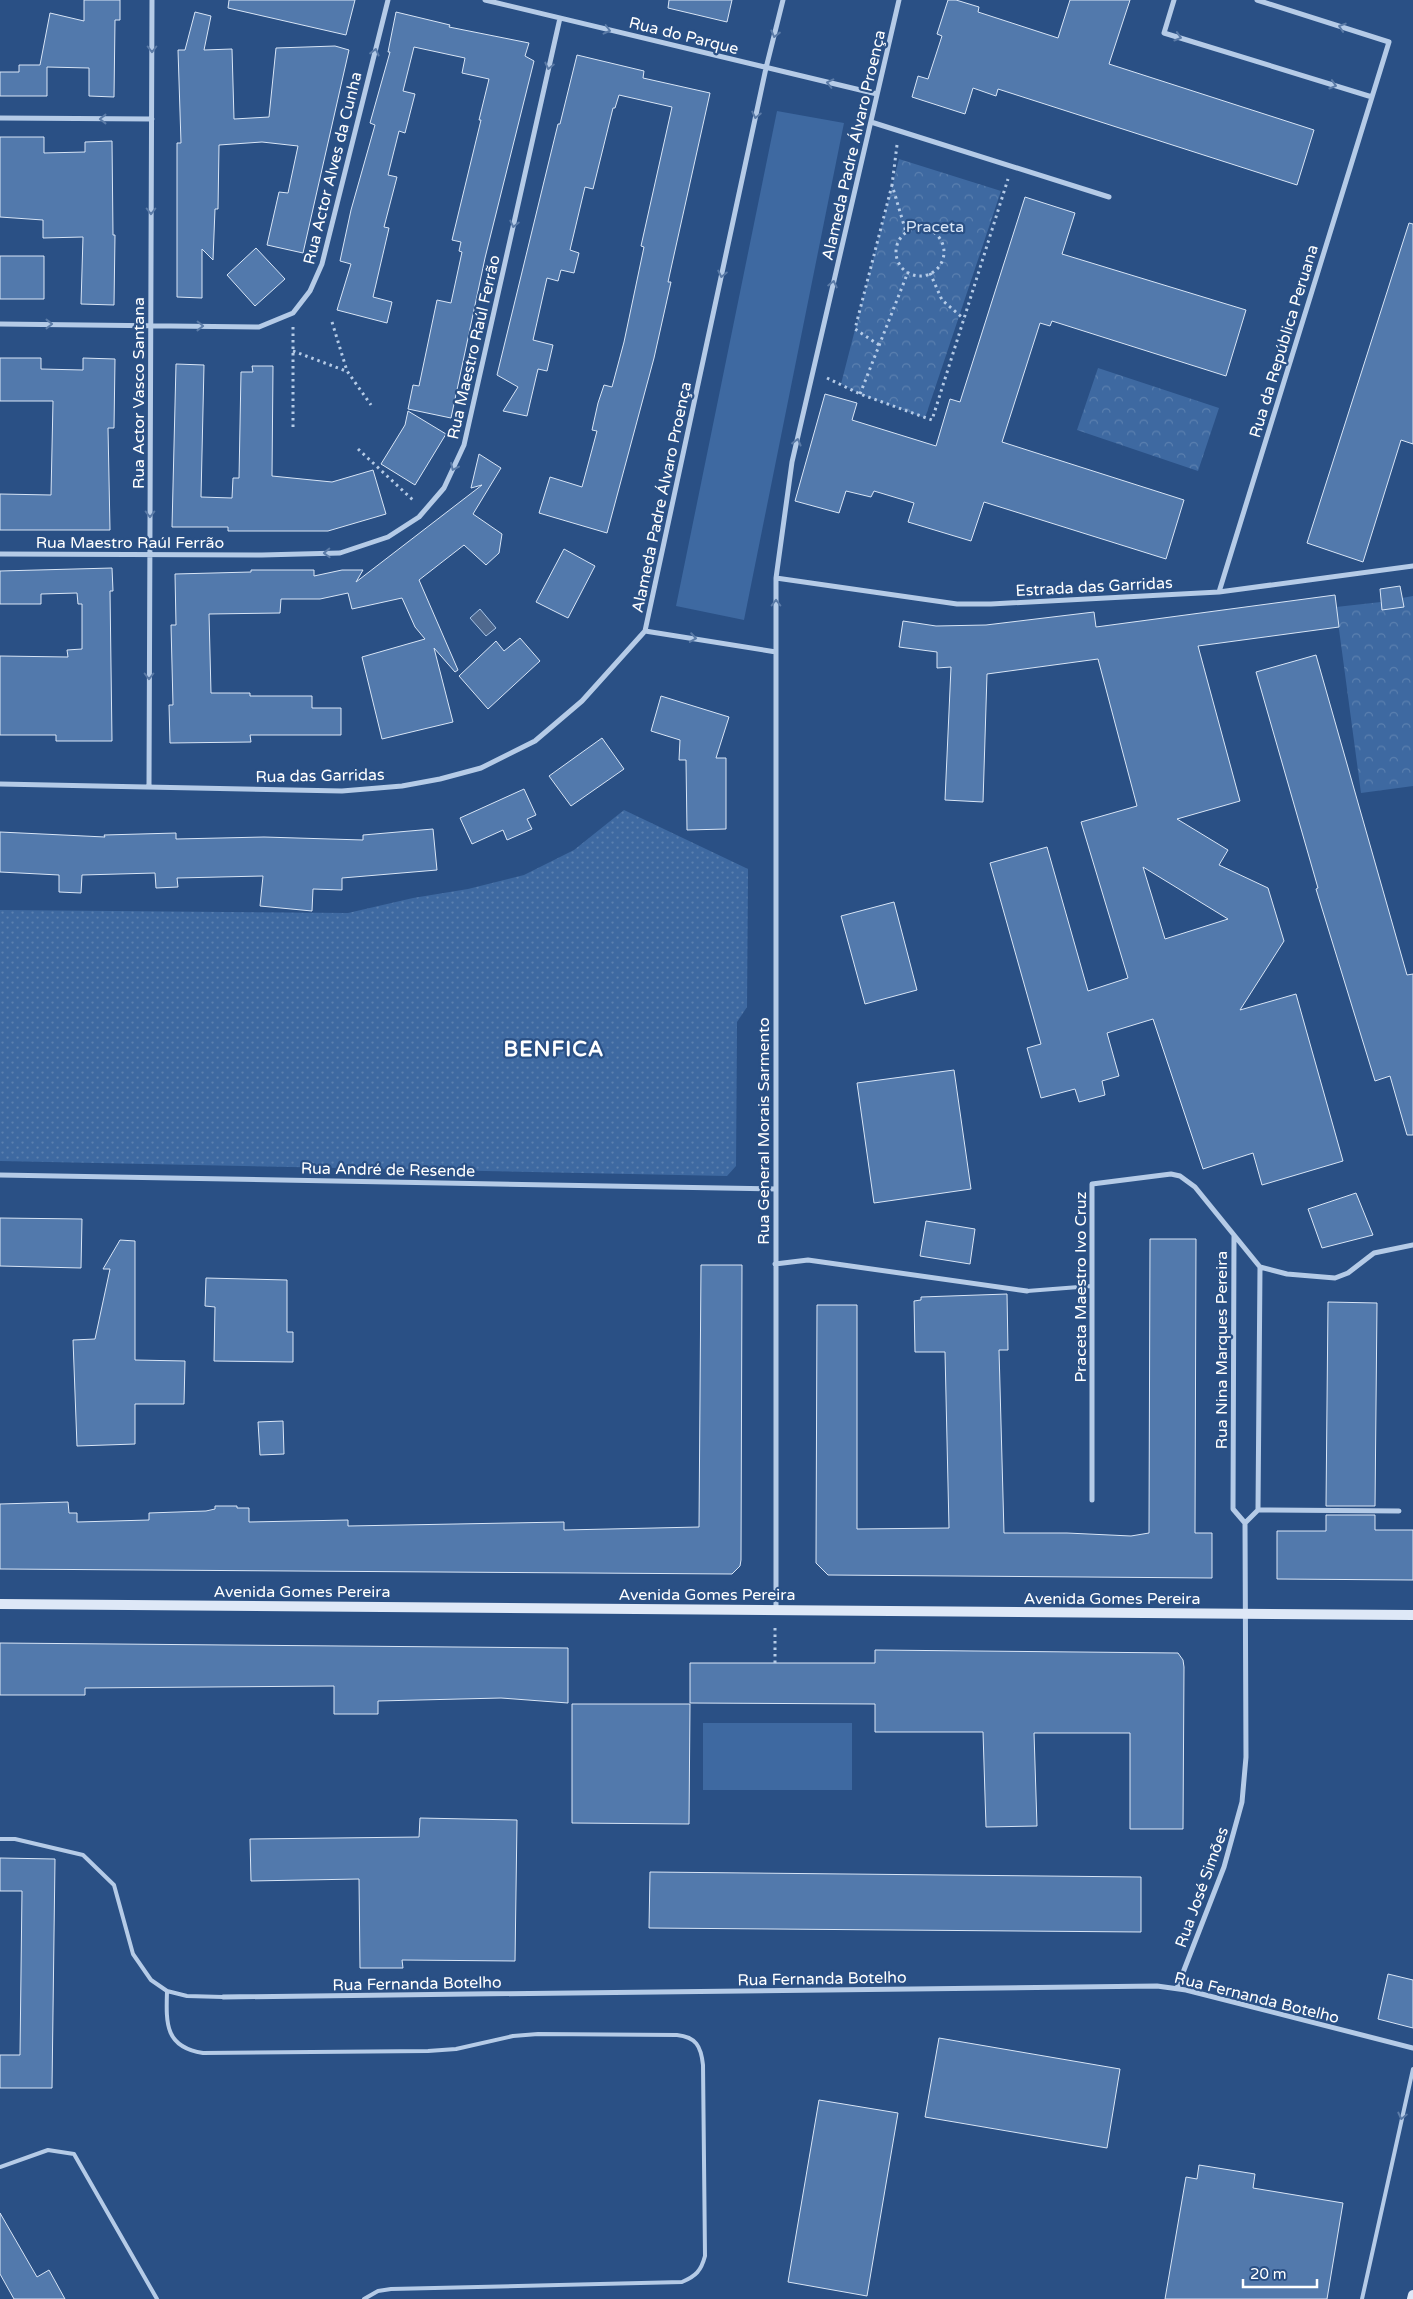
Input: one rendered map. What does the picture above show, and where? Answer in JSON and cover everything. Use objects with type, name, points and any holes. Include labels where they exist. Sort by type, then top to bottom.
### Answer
[{"type":"street","name":"Rua Actor Vasco Santana","points":[[149,786],[152,0]]},
{"type":"street","name":"Rua Actor Alves da Cunha","points":[[0,324],[259,327],[293,313],[310,291],[322,264],[388,0]]},
{"type":"street","name":"Rua do Parque","points":[[485,0],[877,94]]},
{"type":"street","name":"Alameda Padre Álvaro Proença","points":[[783,0],[766,68],[645,631],[776,652],[776,578],[792,462],[899,0]]},
{"type":"street","points":[[1174,0],[1164,33],[1372,97]]},
{"type":"street","name":"Rua da República Peruana","points":[[1219,592],[1389,42],[1257,0]]},
{"type":"street","name":"Rua Maestro Raúl Ferrão","points":[[0,554],[262,555],[340,553],[388,537],[419,517],[444,488],[464,445],[560,18]]},
{"type":"street","points":[[0,118],[152,119]]},
{"type":"street","points":[[871,122],[1109,197]]},
{"type":"street","name":"Estrada das Garridas","points":[[776,578],[957,604],[1219,592],[1413,566]]},
{"type":"street","name":"Rua das Garridas","points":[[0,784],[342,790],[402,786],[440,780],[481,768],[535,740],[582,701],[645,631]]},
{"type":"street","name":"Rua General Morais Sarmento","points":[[776,652],[776,1610]]},
{"type":"street","name":"Rua André de Resende","points":[[0,1175],[776,1189]]},
{"type":"street","name":"Praceta Maestro Ivo Cruz","points":[[1092,1500],[1092,1184],[1161,1175],[1180,1176],[1195,1187],[1234,1236]]},
{"type":"street","name":"Rua Nina Marques Pereira","points":[[1234,1236],[1260,1267]]},
{"type":"street","name":"Rua Nina Marques Pereira","points":[[1234,1236],[1233,1509],[1245,1523]]},
{"type":"street","points":[[1244,1614],[1245,1523],[1258,1510],[1260,1267],[1287,1274],[1336,1278],[1348,1273],[1374,1253],[1413,1244]]},
{"type":"street","points":[[775,1264],[808,1260],[1027,1292]]},
{"type":"street","points":[[1258,1510],[1399,1511]]},
{"type":"street","name":"Avenida Gomes Pereira","points":[[0,1604],[1413,1615]]},
{"type":"street","name":"Rua José Simões","points":[[1177,1988],[1224,1867],[1242,1802],[1246,1757],[1244,1614]]},
{"type":"street","name":"Rua Fernanda Botelho","points":[[223,1998],[1146,1986],[1177,1988],[1413,2048]]},
{"type":"lane","points":[[1027,1292],[1092,1286]]},
{"type":"lane","points":[[0,1839],[15,1839],[83,1855],[114,1885],[133,1954],[151,1980],[166,1991],[187,1996],[223,1998]]},
{"type":"lane","points":[[166,1991],[166,2018],[170,2034],[178,2044],[189,2051],[203,2053],[428,2051],[456,2049],[513,2036],[538,2034],[677,2035],[694,2039],[699,2046],[703,2065],[705,2256],[699,2273],[693,2278],[682,2282],[391,2289],[378,2291],[364,2299]]},
{"type":"lane","points":[[1362,2299],[1413,2069]]},
{"type":"lane","points":[[0,2167],[48,2150],[74,2154],[156,2299]]},
{"type":"path","points":[[879,345],[855,330],[892,185],[898,131]]},
{"type":"path","points":[[813,372],[860,394],[932,420],[1012,166]]},
{"type":"path","points":[[892,185],[906,232]]},
{"type":"path","points":[[921,228],[929,230],[940,240],[944,255],[937,269],[930,273],[915,275],[902,267],[896,252],[897,244],[906,232],[921,228]]},
{"type":"path","points":[[860,394],[908,272]]},
{"type":"path","points":[[930,273],[942,300],[964,319]]},
{"type":"path","points":[[293,313],[293,427]]},
{"type":"path","points":[[332,322],[346,371],[372,405]]},
{"type":"path","points":[[293,350],[346,371]]},
{"type":"path","points":[[358,448],[425,510]]},
{"type":"path","points":[[775,1663],[776,1610]]},
{"type":"green space","points":[[777,111],[844,123],[744,620],[676,606]]},
{"type":"green space","name":"Praceta","points":[[899,159],[1001,191],[925,418],[860,394],[841,384]]},
{"type":"green space","points":[[1098,368],[1219,408],[1198,471],[1077,430]]},
{"type":"green space","points":[[1413,596],[1413,786],[1361,793],[1336,607],[1381,602],[1382,610],[1402,598]]},
{"type":"green space","points":[[624,810],[748,869],[747,1007],[737,1022],[736,1166],[727,1176],[0,1161],[0,910],[348,913],[413,898],[468,889],[524,875],[574,850]]},
{"type":"green space","points":[[703,1723],[852,1723],[852,1790],[703,1790]]},
{"type":"shaded area","points":[[480,609],[496,628],[486,636],[470,618]]},
{"type":"building","points":[[84,0],[120,0],[120,20],[115,20],[114,97],[89,96],[89,68],[47,67],[47,96],[0,96],[0,72],[19,72],[19,65],[40,65],[50,13],[84,21]]},
{"type":"building","points":[[229,0],[355,0],[346,35],[228,8]]},
{"type":"building","points":[[669,0],[732,0],[727,22],[668,8]]},
{"type":"building","points":[[948,0],[956,0],[979,7],[978,12],[1058,38],[1070,0],[1130,0],[1109,64],[1314,130],[1297,185],[998,89],[996,96],[973,88],[965,114],[912,97],[918,76],[928,79],[942,36],[937,34]]},
{"type":"building","points":[[195,12],[211,16],[204,50],[232,49],[234,119],[269,117],[276,48],[335,46],[349,50],[303,253],[267,245],[279,192],[288,193],[298,146],[262,142],[219,145],[218,209],[215,209],[213,260],[202,249],[202,298],[177,297],[177,143],[181,143],[178,50],[185,50]]},
{"type":"building","points":[[396,12],[450,25],[449,27],[529,43],[525,56],[534,61],[485,258],[451,418],[408,409],[413,385],[419,386],[437,300],[451,303],[462,252],[459,251],[461,242],[452,240],[489,79],[462,73],[465,58],[414,47],[403,91],[415,94],[405,133],[399,131],[388,175],[397,177],[384,227],[389,228],[373,297],[392,302],[387,323],[337,310],[351,264],[340,261],[351,210],[375,125],[370,123],[390,52],[388,52]]},
{"type":"building","points":[[577,55],[644,71],[643,78],[710,93],[668,282],[671,282],[654,358],[607,533],[539,513],[550,477],[582,487],[597,431],[592,430],[598,403],[604,385],[612,387],[624,342],[644,247],[641,246],[672,107],[619,95],[615,108],[613,108],[593,189],[585,187],[570,250],[579,253],[574,273],[561,270],[558,281],[547,278],[533,340],[553,345],[547,371],[538,369],[527,416],[503,411],[518,387],[497,375],[558,124],[560,124]]},
{"type":"building","points":[[0,137],[44,137],[44,153],[85,152],[85,142],[112,141],[113,235],[115,235],[114,305],[81,304],[83,237],[43,238],[43,220],[0,217]]},
{"type":"building","points":[[1025,197],[1075,213],[1062,254],[1246,310],[1226,376],[1052,321],[1050,326],[1040,323],[1002,442],[1184,500],[1166,559],[984,502],[971,541],[908,522],[914,503],[874,491],[871,497],[846,491],[839,513],[795,501],[825,394],[857,403],[852,420],[936,446],[950,399],[960,402]]},
{"type":"building","points":[[1409,223],[1413,224],[1413,444],[1401,440],[1363,562],[1307,543]]},
{"type":"building","points":[[256,248],[285,279],[255,306],[227,275]]},
{"type":"building","points":[[0,256],[44,256],[44,299],[0,299]]},
{"type":"building","points":[[0,358],[41,358],[41,369],[83,370],[83,358],[115,359],[114,428],[108,428],[110,530],[0,530],[0,494],[51,495],[53,401],[0,401]]},
{"type":"building","points":[[176,364],[204,365],[201,497],[232,498],[233,478],[239,478],[241,372],[253,372],[252,366],[273,366],[272,476],[332,482],[373,470],[386,514],[328,531],[228,531],[228,527],[172,527]]},
{"type":"building","points":[[408,411],[446,434],[415,485],[381,464],[405,425]]},
{"type":"building","points":[[479,454],[501,468],[473,514],[502,534],[499,553],[486,565],[464,545],[419,580],[458,670],[455,672],[434,648],[453,722],[382,739],[362,657],[425,639],[415,627],[402,598],[352,609],[348,593],[320,599],[281,599],[280,613],[209,614],[211,693],[250,693],[250,696],[312,696],[312,708],[341,708],[341,735],[250,735],[251,742],[170,743],[169,705],[173,705],[171,625],[176,625],[175,574],[251,572],[251,570],[314,570],[314,576],[342,570],[363,570],[356,582],[482,485],[471,488]]},
{"type":"building","points":[[564,549],[595,566],[568,618],[536,602]]},
{"type":"building","points":[[112,568],[113,591],[110,591],[112,741],[56,741],[56,735],[0,735],[0,656],[68,657],[67,650],[82,649],[82,604],[78,604],[77,593],[41,594],[41,604],[0,604],[0,571]]},
{"type":"building","points":[[1400,586],[1404,607],[1382,610],[1380,589]]},
{"type":"building","points":[[1335,595],[1339,627],[1198,646],[1240,801],[1177,819],[1228,850],[1219,865],[1268,888],[1284,941],[1240,1010],[1296,994],[1343,1161],[1262,1185],[1253,1153],[1203,1169],[1153,1019],[1107,1033],[1119,1076],[1102,1081],[1105,1095],[1079,1102],[1075,1089],[1041,1098],[1027,1048],[1041,1044],[990,863],[1047,847],[1088,991],[1128,978],[1081,822],[1137,806],[1098,659],[987,674],[983,802],[945,800],[951,667],[937,668],[937,652],[899,647],[903,621],[936,626],[986,625],[1094,612],[1096,627]],"holes":[[[1143,867],[1228,919],[1165,939]]]},
{"type":"building","points":[[520,638],[540,661],[488,709],[459,676],[496,641],[504,651]]},
{"type":"building","points":[[1316,655],[1407,975],[1413,974],[1413,1135],[1407,1135],[1390,1076],[1375,1081],[1316,889],[1318,888],[1256,672]]},
{"type":"building","points":[[661,696],[729,717],[716,758],[726,758],[726,829],[687,830],[686,760],[679,760],[680,740],[651,731]]},
{"type":"building","points":[[602,738],[624,769],[571,806],[549,776]]},
{"type":"building","points":[[524,789],[536,815],[527,819],[532,829],[507,840],[503,830],[472,844],[460,818]]},
{"type":"building","points":[[433,829],[437,870],[342,878],[342,890],[313,889],[312,911],[260,906],[263,876],[177,878],[178,887],[156,888],[155,873],[82,875],[81,893],[59,892],[59,875],[0,872],[0,832],[105,837],[104,835],[176,833],[176,839],[264,837],[363,840],[363,835]]},
{"type":"building","points":[[894,902],[917,990],[865,1004],[841,916]]},
{"type":"building","points":[[954,1070],[971,1189],[874,1203],[857,1083]]},
{"type":"building","points":[[1356,1193],[1373,1235],[1322,1248],[1308,1209]]},
{"type":"building","points":[[0,1218],[82,1219],[81,1268],[0,1266]]},
{"type":"building","points":[[926,1221],[975,1229],[970,1264],[920,1256]]},
{"type":"building","points":[[1150,1239],[1196,1239],[1195,1533],[1212,1533],[1212,1578],[828,1575],[816,1563],[817,1305],[857,1305],[857,1529],[949,1528],[945,1352],[915,1352],[914,1301],[921,1300],[921,1297],[1007,1294],[1008,1350],[999,1350],[1004,1533],[1131,1536],[1149,1533]]},
{"type":"building","points":[[120,1240],[135,1241],[135,1360],[185,1361],[184,1404],[135,1404],[135,1444],[77,1446],[73,1340],[95,1339],[110,1269],[103,1269]]},
{"type":"building","points":[[701,1265],[742,1265],[741,1560],[740,1566],[732,1574],[0,1569],[0,1504],[68,1502],[69,1513],[77,1513],[77,1522],[149,1520],[149,1513],[206,1511],[215,1509],[215,1506],[237,1506],[237,1508],[249,1508],[249,1522],[348,1520],[348,1526],[564,1522],[564,1530],[699,1527]]},
{"type":"building","points":[[206,1278],[287,1280],[287,1332],[293,1332],[293,1362],[214,1361],[215,1307],[205,1306]]},
{"type":"building","points":[[1328,1302],[1377,1303],[1375,1506],[1326,1506]]},
{"type":"building","points":[[283,1421],[284,1454],[260,1455],[258,1422]]},
{"type":"building","points":[[1326,1515],[1375,1515],[1375,1530],[1413,1530],[1413,1580],[1277,1579],[1277,1531],[1326,1531]]},
{"type":"building","points":[[0,1643],[568,1648],[568,1703],[501,1698],[378,1701],[378,1714],[334,1714],[334,1686],[85,1688],[85,1695],[0,1695]]},
{"type":"building","points":[[875,1650],[1178,1653],[1183,1660],[1184,1667],[1183,1829],[1130,1829],[1130,1733],[1034,1733],[1037,1826],[986,1827],[983,1732],[875,1732],[875,1704],[690,1703],[690,1663],[875,1663]]},
{"type":"building","points":[[572,1704],[690,1704],[689,1824],[572,1823]]},
{"type":"building","points":[[420,1818],[517,1820],[515,1961],[402,1960],[403,1968],[360,1968],[359,1879],[251,1881],[250,1839],[419,1837]]},
{"type":"building","points":[[0,1858],[55,1859],[52,2088],[0,2088],[0,2055],[20,2055],[22,1891],[0,1891]]},
{"type":"building","points":[[650,1872],[1141,1877],[1141,1932],[649,1928]]},
{"type":"building","points":[[1388,1974],[1413,1980],[1413,2028],[1378,2019]]},
{"type":"building","points":[[939,2038],[1120,2069],[1107,2148],[925,2117]]},
{"type":"building","points":[[819,2100],[898,2113],[867,2296],[788,2282]]},
{"type":"building","points":[[1199,2165],[1255,2174],[1253,2188],[1343,2203],[1327,2299],[1165,2299],[1186,2177],[1197,2179]]},
{"type":"building","points":[[0,2213],[37,2277],[49,2270],[65,2299],[14,2299],[0,2274]]},
{"type":"district","name":"BENFICA","points":[[554,1049]]}]
